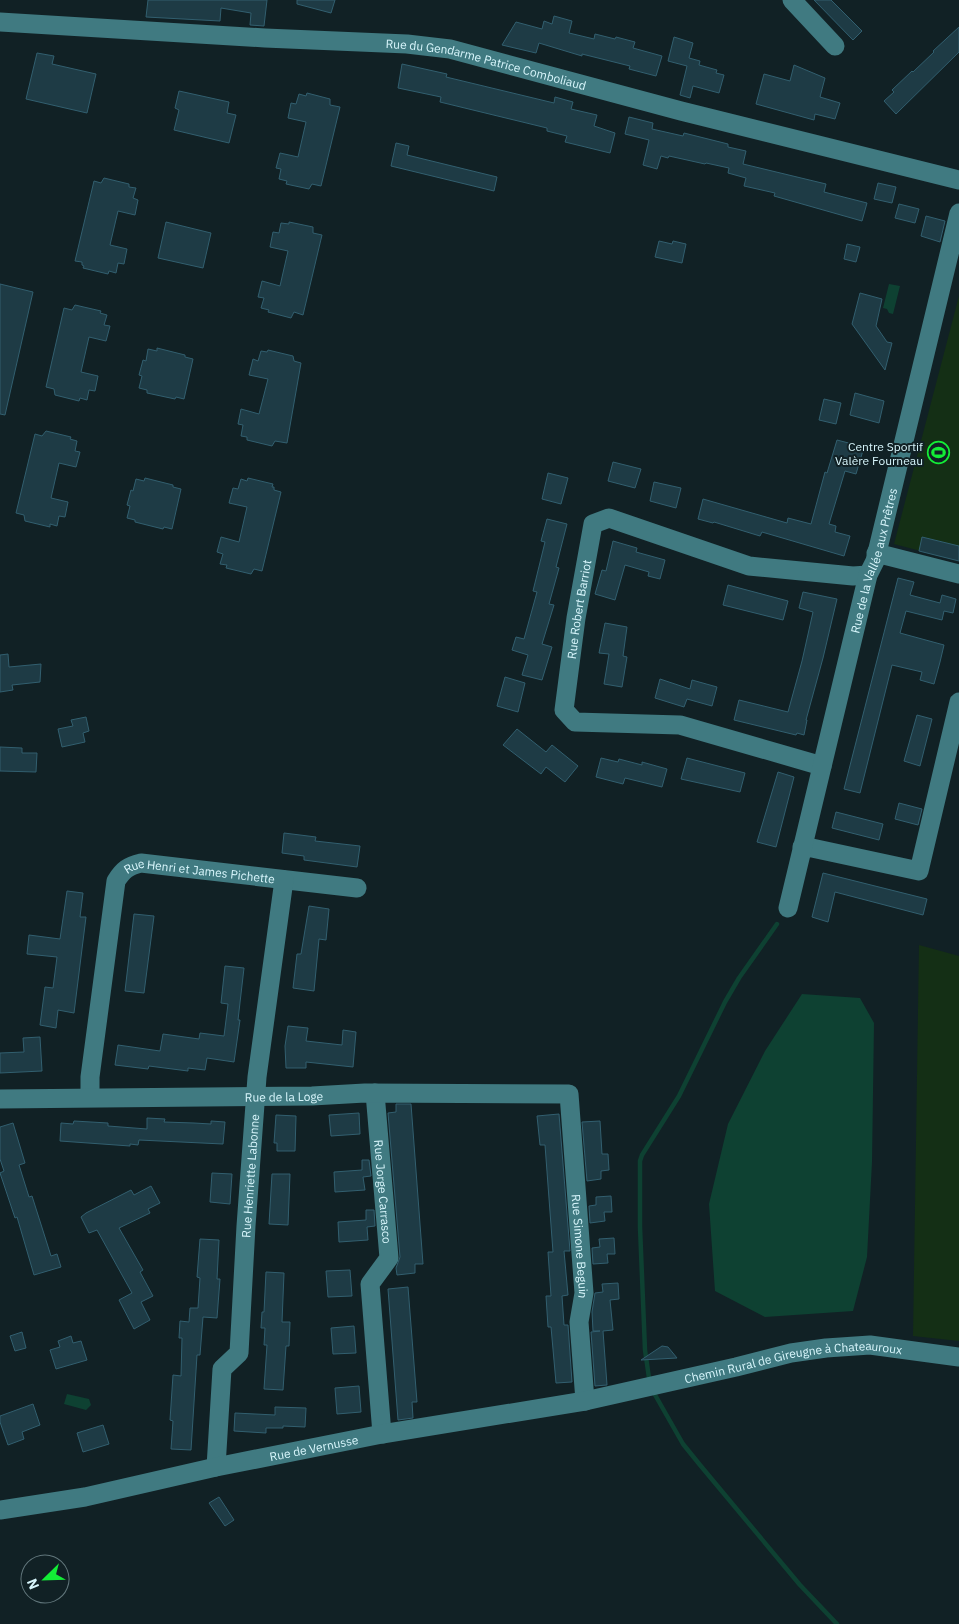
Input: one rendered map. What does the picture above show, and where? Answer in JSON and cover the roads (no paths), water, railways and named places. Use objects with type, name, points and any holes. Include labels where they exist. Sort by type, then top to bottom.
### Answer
[{"type":"street","points":[[792,0],[836,46]]},
{"type":"street","name":"Rue du Gendarme Patrice Comboliaud","points":[[0,22],[406,44],[450,49],[681,111],[959,180]]},
{"type":"street","name":"Rue de la Vallée aux Prêtres","points":[[788,908],[868,575],[876,553],[959,213]]},
{"type":"street","name":"Rue Robert Barriot","points":[[822,766],[680,725],[575,722],[564,710],[576,618],[593,524],[609,518],[748,566],[853,576],[868,575]]},
{"type":"street","points":[[876,553],[959,574]]},
{"type":"street","points":[[802,847],[919,871],[959,702]]},
{"type":"street","name":"Rue Henri et James Pichette","points":[[90,1097],[90,1077],[116,881],[123,870],[131,865],[141,863],[357,888]]},
{"type":"street","name":"Rue Henriette Labonne","points":[[216,1466],[222,1369],[239,1353],[255,1096],[284,880]]},
{"type":"street","name":"Rue de la Loge","points":[[0,1099],[375,1093],[569,1094]]},
{"type":"street","name":"Rue Jorge Carrasco","points":[[375,1093],[389,1258],[370,1284],[382,1434]]},
{"type":"street","name":"Rue Simone Beguin","points":[[569,1094],[584,1293],[579,1322],[586,1401]]},
{"type":"street","name":"Chemin Rural de Gireugne à Chateauroux","points":[[628,1391],[736,1367],[791,1352],[826,1348],[870,1345],[959,1357]]},
{"type":"street","name":"Rue de Vernusse","points":[[0,1510],[85,1497],[216,1466],[382,1434],[586,1401],[628,1391]]},
{"type":"waterway","points":[[649,1378],[645,1350],[640,1227],[640,1161],[679,1096],[725,1002],[739,978],[777,924]]},
{"type":"waterway","points":[[654,1393],[683,1444],[800,1585],[837,1624]]},
{"type":"place","name":"Centre Sportif Valère Fourneau","points":[[939,453]]}]
